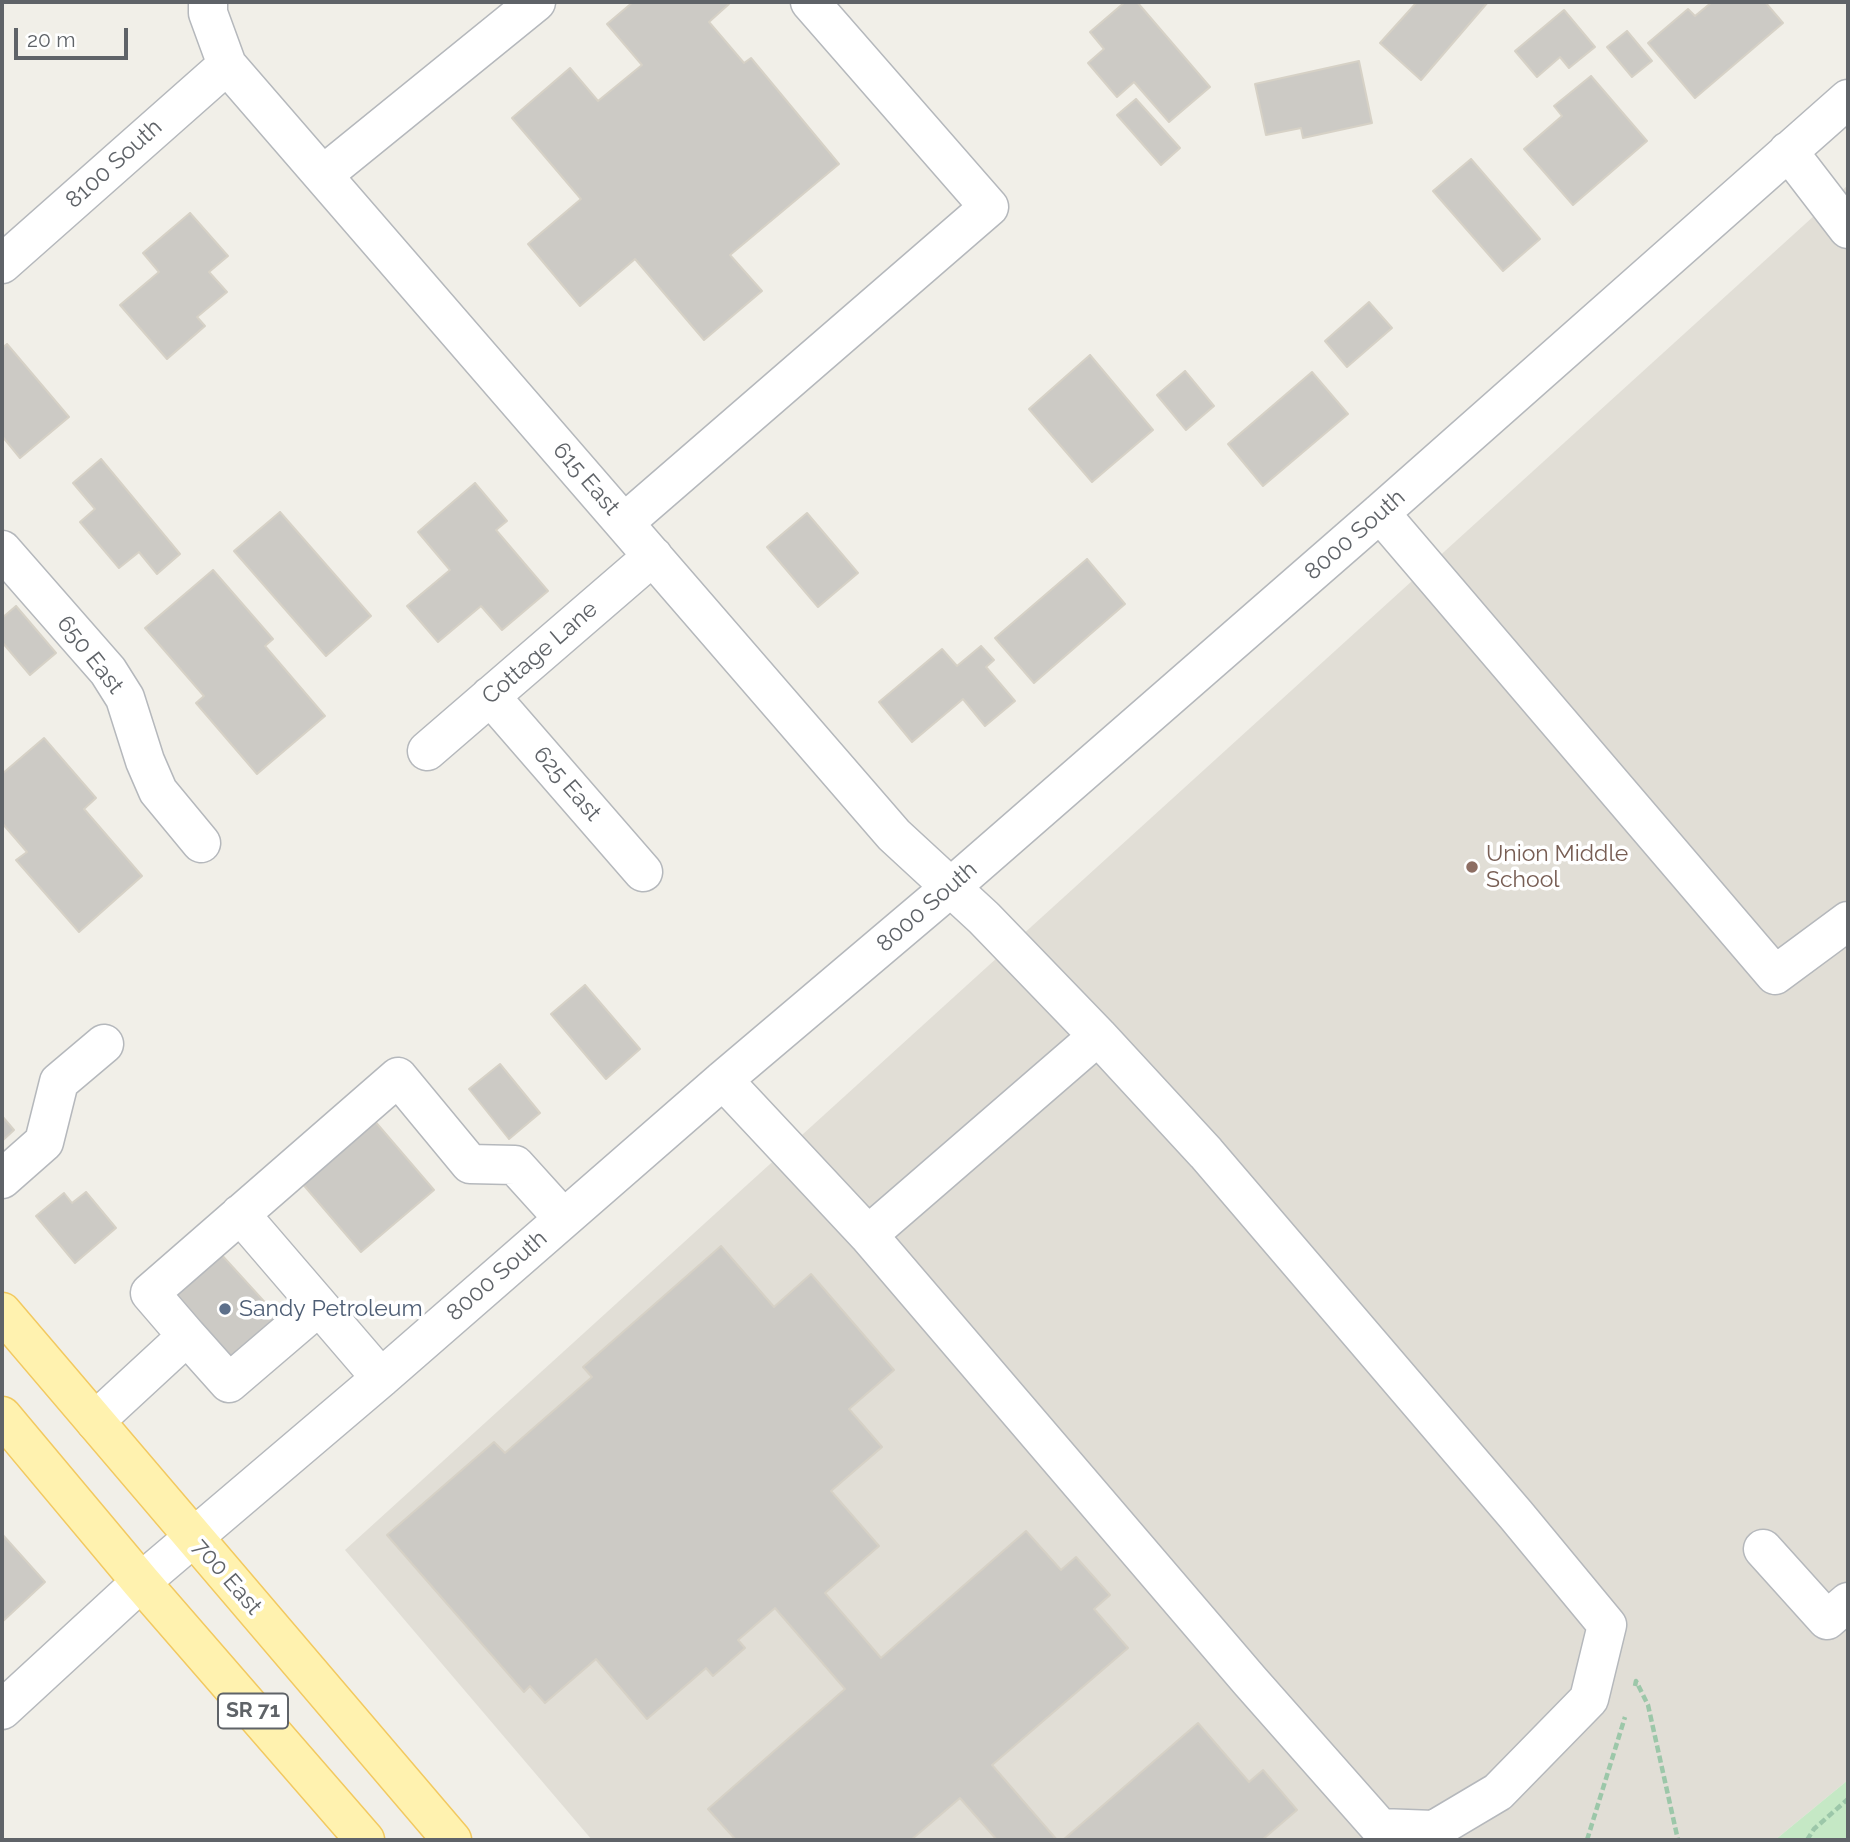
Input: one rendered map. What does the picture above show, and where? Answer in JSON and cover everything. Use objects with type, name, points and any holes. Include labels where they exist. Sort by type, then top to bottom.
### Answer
[{"type":"main road","name":"700 East","points":[[2,1312],[453,1840]]},
{"type":"main road","name":"SR 71","points":[[4,1425],[365,1840]]},
{"type":"street","points":[[208,2],[208,13],[227,65]]},
{"type":"street","points":[[323,175],[536,2]]},
{"type":"street","points":[[624,523],[989,207],[810,2]]},
{"type":"street","name":"615 East","points":[[227,65],[894,835],[984,918],[1206,1153],[1508,1505],[1607,1625],[1589,1699],[1498,1792],[1434,1830],[1380,1828],[1241,1671],[868,1235]]},
{"type":"street","name":"8100 South","points":[[2,264],[227,65]]},
{"type":"street","name":"8000 South","points":[[2,1710],[141,1582],[951,887],[1380,513],[1848,99]]},
{"type":"street","points":[[1788,151],[1848,229]]},
{"type":"street","points":[[1380,513],[1775,975],[1848,921]]},
{"type":"street","name":"650 East","points":[[2,550],[107,671],[125,698],[145,761],[158,791],[201,843]]},
{"type":"street","name":"Cottage Lane","points":[[428,751],[653,556]]},
{"type":"street","name":"625 East","points":[[490,696],[643,872]]},
{"type":"street","points":[[723,1080],[868,1235],[1098,1036]]},
{"type":"street","points":[[2,1179],[44,1142],[59,1082],[104,1044]]},
{"type":"street","points":[[319,1306],[229,1383],[149,1293],[398,1077],[470,1164],[515,1165],[563,1218]]},
{"type":"street","points":[[240,1214],[381,1378]]},
{"type":"street","points":[[95,1421],[187,1336]]},
{"type":"street","points":[[1763,1549],[1826,1620],[1848,1602]]},
{"type":"path","points":[[1632,1695],[1636,1681],[1648,1705],[1678,1840]]},
{"type":"path","points":[[1587,1840],[1628,1708]]},
{"type":"path","points":[[1807,1840],[1814,1829],[1848,1799]]},
{"type":"shaded area","name":"Union Middle School","points":[[1848,185],[1848,1780],[1775,1840],[592,1840],[345,1550]]},
{"type":"green space","points":[[1848,1780],[1848,1840],[1775,1840]]},
{"type":"building","points":[[633,2],[727,2],[729,4],[709,22],[744,63],[751,58],[839,164],[730,255],[762,291],[704,340],[635,259],[580,306],[528,244],[581,199],[512,118],[570,68],[598,101],[642,65],[607,24]]},
{"type":"building","points":[[1125,2],[1137,2],[1210,87],[1169,122],[1134,82],[1117,97],[1088,63],[1104,49],[1090,32]]},
{"type":"building","points":[[1417,2],[1488,2],[1421,80],[1380,43]]},
{"type":"building","points":[[1712,2],[1765,2],[1783,23],[1695,98],[1648,43],[1688,9],[1695,16]]},
{"type":"building","points":[[1564,10],[1595,47],[1569,68],[1560,57],[1537,77],[1515,51]]},
{"type":"building","points":[[1627,31],[1652,61],[1632,77],[1607,47]]},
{"type":"building","points":[[1359,61],[1372,123],[1303,138],[1301,128],[1266,135],[1255,84]]},
{"type":"building","points":[[1591,76],[1647,141],[1573,205],[1524,149],[1562,116],[1554,106]]},
{"type":"building","points":[[1136,99],[1180,148],[1161,165],[1117,115]]},
{"type":"building","points":[[1471,159],[1540,239],[1503,271],[1433,191]]},
{"type":"building","points":[[190,213],[228,256],[209,272],[227,292],[197,317],[205,326],[167,359],[120,305],[159,272],[143,253]]},
{"type":"building","points":[[1369,302],[1392,328],[1347,367],[1325,341]]},
{"type":"building","points":[[7,344],[69,417],[20,458],[2,436],[2,348]]},
{"type":"building","points":[[1090,355],[1153,430],[1092,482],[1029,409]]},
{"type":"building","points":[[1185,371],[1214,406],[1186,430],[1157,395]]},
{"type":"building","points":[[1312,372],[1348,414],[1263,486],[1228,444]]},
{"type":"building","points":[[101,459],[180,554],[157,574],[139,552],[119,568],[80,522],[95,509],[73,483]]},
{"type":"building","points":[[475,483],[507,521],[496,530],[548,591],[502,630],[481,606],[438,642],[407,606],[450,570],[418,532]]},
{"type":"building","points":[[280,512],[371,616],[326,656],[234,551]]},
{"type":"building","points":[[807,513],[858,573],[818,607],[767,547]]},
{"type":"building","points":[[1087,559],[1125,604],[1034,683],[995,638]]},
{"type":"building","points":[[213,570],[273,639],[265,646],[325,716],[257,774],[196,703],[204,696],[145,628]]},
{"type":"building","points":[[16,606],[56,653],[30,675],[2,642],[2,618]]},
{"type":"building","points":[[981,646],[994,660],[986,667],[1015,701],[985,726],[963,699],[912,742],[879,702],[942,649],[957,666]]},
{"type":"building","points":[[44,738],[96,798],[84,809],[142,876],[79,932],[16,860],[27,852],[2,823],[2,774]]},
{"type":"building","points":[[585,985],[640,1049],[606,1079],[551,1014]]},
{"type":"building","points":[[500,1064],[540,1113],[509,1139],[469,1089]]},
{"type":"building","points":[[2,1116],[14,1130],[2,1141]]},
{"type":"building","points":[[373,1119],[434,1190],[361,1252],[301,1182]]},
{"type":"building","points":[[86,1192],[116,1228],[75,1263],[36,1216],[64,1193],[72,1203]]},
{"type":"building","points":[[721,1246],[774,1307],[811,1274],[894,1370],[849,1409],[882,1447],[831,1491],[879,1546],[825,1593],[881,1658],[1026,1531],[1061,1570],[1076,1557],[1110,1595],[1094,1609],[1128,1648],[992,1765],[1057,1840],[997,1840],[960,1798],[911,1840],[736,1840],[708,1809],[845,1689],[775,1608],[738,1640],[745,1648],[713,1676],[706,1668],[647,1719],[596,1659],[545,1703],[530,1686],[524,1692],[387,1535],[494,1442],[505,1453],[592,1377],[583,1367]]},
{"type":"building","name":"Sandy Petroleum","points":[[219,1252],[281,1320],[231,1365],[169,1297]]},
{"type":"building","points":[[2,1534],[45,1582],[2,1622]]},
{"type":"building","points":[[1198,1723],[1249,1782],[1263,1770],[1297,1810],[1262,1840],[1063,1840]]},
{"type":"place","name":"Union Middle School","points":[[1472,867]]},
{"type":"place","name":"Sandy Petroleum","points":[[225,1309]]}]
